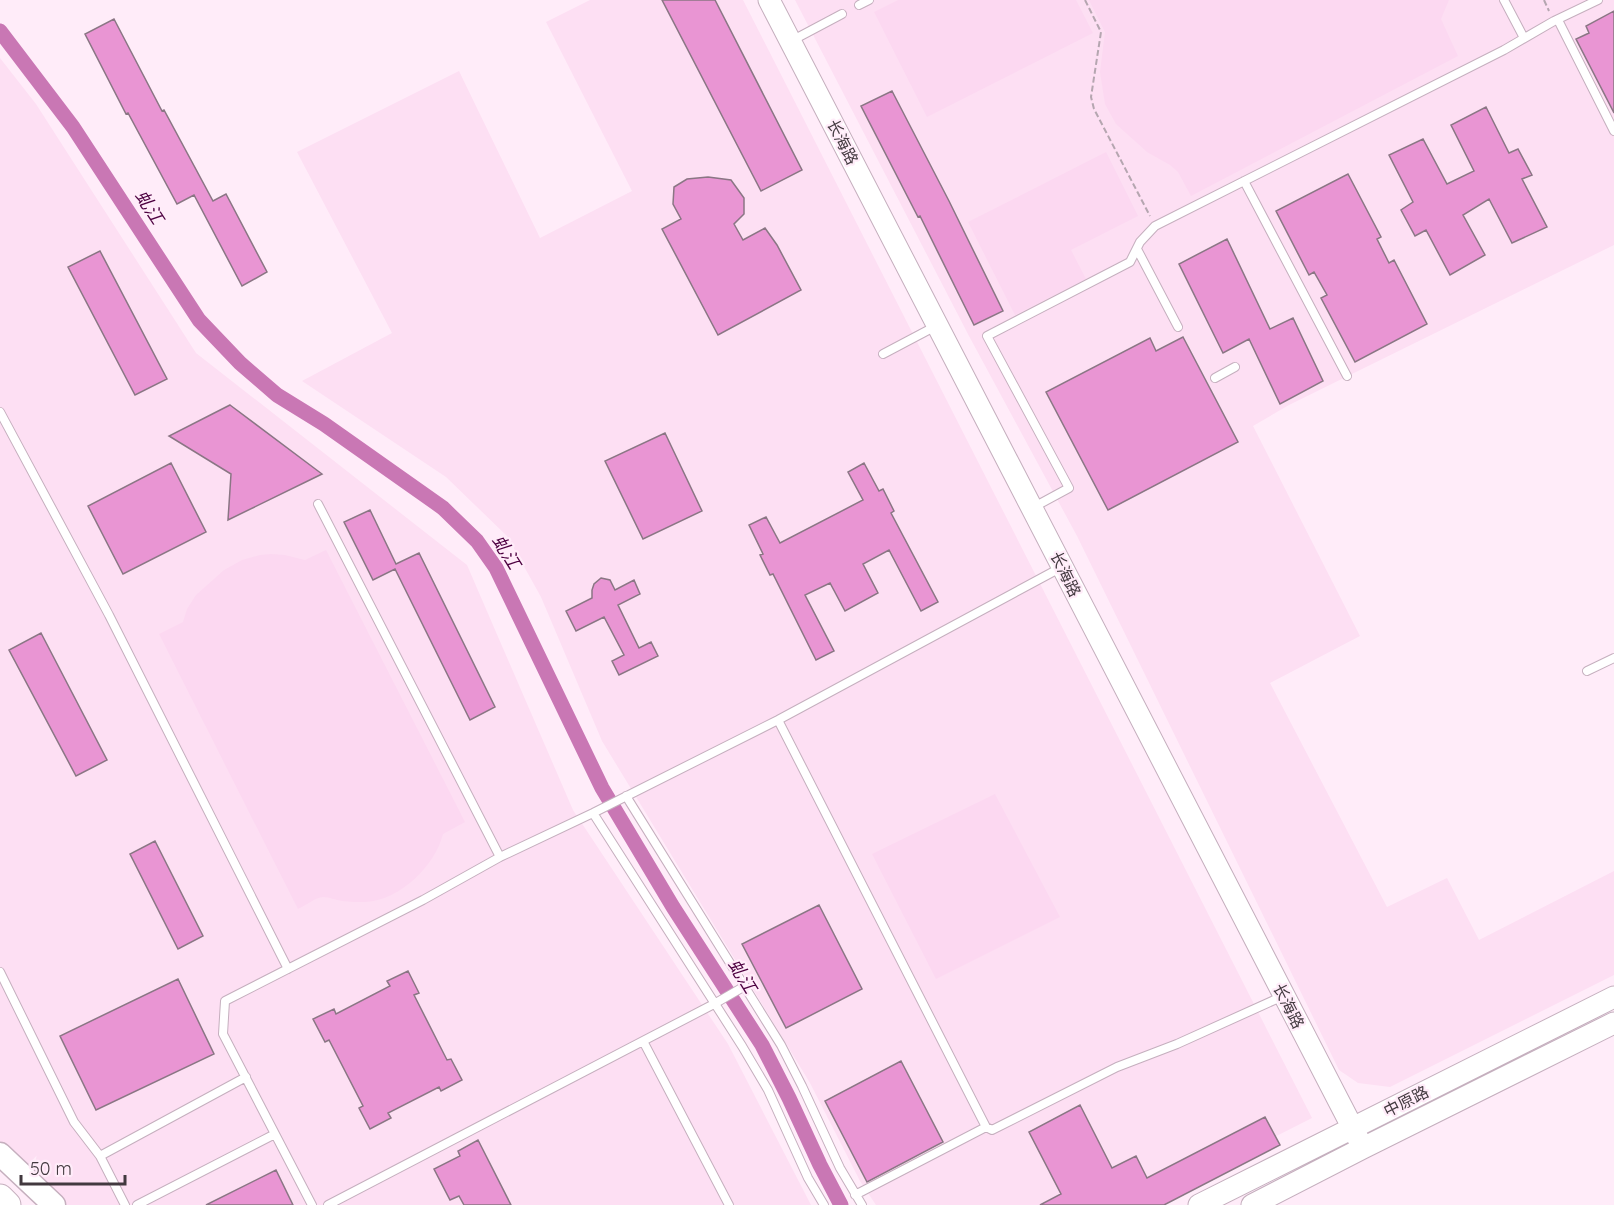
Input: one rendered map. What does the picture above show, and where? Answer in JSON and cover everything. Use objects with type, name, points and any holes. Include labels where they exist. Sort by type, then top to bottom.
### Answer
[{"type":"highway","points":[[0,1198],[7,1205]]},
{"type":"main road","points":[[0,1154],[54,1205]]},
{"type":"street","name":"长海路","points":[[769,0],[1363,1148]]},
{"type":"street","name":"中原路","points":[[1199,1205],[1614,997]]},
{"type":"street","name":"中原路","points":[[1252,1205],[1614,1023]]},
{"type":"lane","points":[[859,5],[869,0]]},
{"type":"lane","points":[[1504,0],[1524,38]]},
{"type":"lane","points":[[1033,508],[1069,488],[987,336],[1130,262],[1140,242],[1155,226],[1504,50],[1598,0]]},
{"type":"lane","points":[[790,42],[842,14]]},
{"type":"lane","points":[[1558,20],[1614,131]]},
{"type":"lane","points":[[1244,181],[1347,376]]},
{"type":"lane","points":[[1137,249],[1178,327]]},
{"type":"lane","points":[[883,354],[938,326]]},
{"type":"lane","points":[[1215,378],[1235,367]]},
{"type":"lane","points":[[0,412],[109,615],[288,969]]},
{"type":"lane","points":[[318,504],[500,856]]},
{"type":"lane","points":[[312,1205],[223,1034],[225,1001],[423,900],[500,856],[597,811],[778,720],[1063,567]]},
{"type":"lane","points":[[1587,671],[1614,658]]},
{"type":"lane","points":[[778,720],[986,1127],[992,1130],[1117,1066],[1177,1044],[1284,996]]},
{"type":"lane","points":[[623,797],[746,986],[792,1065],[832,1153],[862,1205]]},
{"type":"lane","points":[[597,811],[718,1002],[768,1090],[808,1178],[824,1205]]},
{"type":"lane","points":[[0,972],[74,1122],[100,1156],[125,1205]]},
{"type":"lane","points":[[328,1205],[746,986]]},
{"type":"lane","points":[[644,1041],[729,1205]]},
{"type":"lane","points":[[100,1156],[246,1077]]},
{"type":"lane","points":[[855,1195],[986,1127]]},
{"type":"lane","points":[[137,1205],[275,1134]]},
{"type":"path","points":[[1085,0],[1101,32],[1091,97],[1094,109],[1155,226]]},
{"type":"shaded area","points":[[590,0],[743,0],[1312,1118],[1140,1205],[876,1205],[860,1181],[810,1083],[602,741],[541,597],[507,536],[446,477],[302,381],[392,333],[297,152],[459,71],[540,238],[632,191],[546,22]]},
{"type":"shaded area","points":[[795,0],[1614,0],[1614,245],[1289,405],[1253,426],[1360,636],[1270,683],[1387,907],[1447,878],[1479,940],[1614,871],[1614,975],[1390,1087],[1358,1083],[1339,1070],[1077,536],[969,336]]},
{"type":"shaded area","points":[[898,0],[1076,0],[1093,33],[927,117],[874,12]]},
{"type":"shaded area","points":[[1089,0],[1449,0],[1441,19],[1458,56],[1191,196],[1178,172],[1147,152],[1116,124],[1105,104],[1100,72],[1105,32]]},
{"type":"shaded area","points":[[0,58],[36,104],[196,353],[467,565],[573,810],[728,1044],[811,1205],[67,1205],[0,1141]]},
{"type":"shaded area","points":[[1106,152],[1138,216],[1071,250],[1086,279],[1015,315],[968,222]]},
{"type":"shaded area","points":[[326,550],[465,822],[443,834],[439,846],[424,869],[403,888],[391,895],[366,902],[320,897],[298,909],[159,634],[183,622],[187,609],[196,595],[224,570],[242,560],[271,554],[305,560]]},
{"type":"shaded area","points":[[995,794],[1060,917],[936,979],[872,854]]},
{"type":"building","points":[[662,0],[715,0],[802,170],[761,191]]},
{"type":"building","points":[[1614,11],[1614,113],[1576,39],[1589,33],[1586,26]]},
{"type":"building","points":[[114,19],[213,201],[226,194],[267,272],[242,286],[194,195],[177,204],[128,113],[126,114],[85,34]]},
{"type":"building","points":[[892,91],[1003,311],[974,325],[920,216],[918,217],[861,106]]},
{"type":"building","points":[[1486,107],[1509,153],[1518,149],[1532,175],[1522,179],[1547,227],[1512,243],[1489,199],[1463,215],[1485,255],[1450,275],[1426,230],[1415,236],[1401,210],[1413,202],[1389,155],[1423,139],[1447,184],[1474,171],[1451,125]]},
{"type":"building","points":[[1348,174],[1381,237],[1377,239],[1389,263],[1394,260],[1427,324],[1355,362],[1321,298],[1327,295],[1314,272],[1309,275],[1276,211]]},
{"type":"building","points":[[708,177],[731,180],[744,198],[744,214],[734,224],[743,240],[765,228],[777,245],[801,290],[718,335],[662,229],[681,219],[673,204],[674,187],[687,179]]},
{"type":"building","points":[[1227,239],[1270,329],[1293,318],[1323,381],[1280,404],[1249,339],[1223,353],[1179,264]]},
{"type":"building","points":[[100,251],[167,379],[135,395],[68,267]]},
{"type":"building","points":[[1183,337],[1238,442],[1108,510],[1046,392],[1150,338],[1156,351]]},
{"type":"building","points":[[230,405],[322,474],[228,520],[231,474],[169,436]]},
{"type":"building","points":[[665,433],[702,511],[643,539],[605,461]]},
{"type":"building","points":[[171,463],[206,532],[123,574],[88,506]]},
{"type":"building","points":[[864,463],[879,491],[883,489],[894,511],[891,513],[938,602],[921,611],[889,550],[863,564],[878,593],[845,611],[830,583],[805,595],[834,651],[816,660],[773,574],[770,575],[760,555],[763,554],[749,525],[766,517],[780,543],[863,500],[848,472]]},
{"type":"building","points":[[370,510],[396,564],[419,553],[495,707],[470,720],[395,569],[373,580],[344,522]]},
{"type":"building","points":[[601,578],[610,580],[615,590],[634,580],[640,594],[618,605],[639,648],[651,642],[658,656],[619,675],[612,661],[624,655],[604,617],[576,631],[566,611],[592,598],[594,584]]},
{"type":"building","points":[[41,633],[107,760],[76,776],[9,650]]},
{"type":"building","points":[[155,841],[203,936],[178,949],[130,854]]},
{"type":"building","points":[[819,905],[862,989],[786,1028],[742,944]]},
{"type":"building","points":[[408,971],[419,993],[414,995],[447,1060],[451,1059],[462,1080],[441,1091],[439,1087],[388,1113],[391,1118],[370,1129],[359,1108],[363,1106],[329,1040],[325,1042],[313,1019],[334,1009],[336,1014],[390,986],[387,981]]},
{"type":"building","points":[[178,979],[214,1054],[96,1110],[60,1036]]},
{"type":"building","points":[[901,1061],[943,1142],[867,1182],[825,1101]]},
{"type":"building","points":[[1080,1105],[1112,1168],[1136,1156],[1147,1178],[1265,1117],[1280,1145],[1164,1205],[1040,1205],[1061,1194],[1029,1132]]},
{"type":"building","points":[[478,1140],[511,1205],[464,1205],[459,1196],[450,1200],[434,1169],[460,1156],[458,1151]]},
{"type":"building","points":[[276,1170],[293,1205],[206,1205]]},
{"type":"waterway","name":"虬江","points":[[0,31],[73,127],[199,320],[240,363],[277,395],[324,424],[443,508],[477,541],[496,568],[602,788],[673,907],[762,1045],[841,1205]]}]
